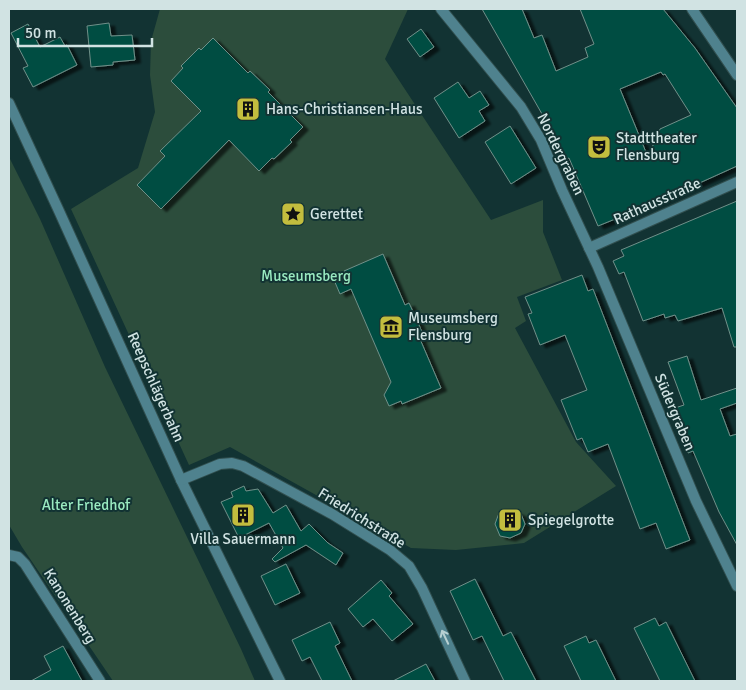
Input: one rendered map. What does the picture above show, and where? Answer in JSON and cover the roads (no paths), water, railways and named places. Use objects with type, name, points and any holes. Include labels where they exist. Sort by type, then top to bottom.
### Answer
[{"type":"street","name":"Nordergraben","points":[[441,9],[521,106],[541,140],[589,248]]},
{"type":"street","points":[[692,9],[737,75]]},
{"type":"street","name":"Reepschlägerbahn","points":[[9,103],[181,480],[280,681]]},
{"type":"street","name":"Rathausstraße","points":[[589,248],[737,182]]},
{"type":"street","name":"Südergraben","points":[[589,248],[696,501],[737,586]]},
{"type":"street","name":"Friedrichstraße","points":[[181,480],[220,464],[232,463],[243,466],[332,514],[390,550],[409,566],[422,588],[465,681]]},
{"type":"street","name":"Kanonenberg","points":[[9,555],[18,557],[26,564],[100,681]]},
{"type":"place","name":"Hans-Christiansen-Haus","points":[[248,109]]},
{"type":"place","name":"Stadttheater Flensburg","points":[[599,147]]},
{"type":"place","name":"Gerettet","points":[[293,214]]},
{"type":"place","name":"Museumsberg Flensburg","points":[[391,327]]},
{"type":"place","name":"Villa Sauermann","points":[[243,515]]},
{"type":"place","name":"Spiegelgrotte","points":[[510,520]]},
{"type":"park label","name":"Museumsberg","points":[[306,276]]},
{"type":"park label","name":"Alter Friedhof","points":[[86,505]]}]
